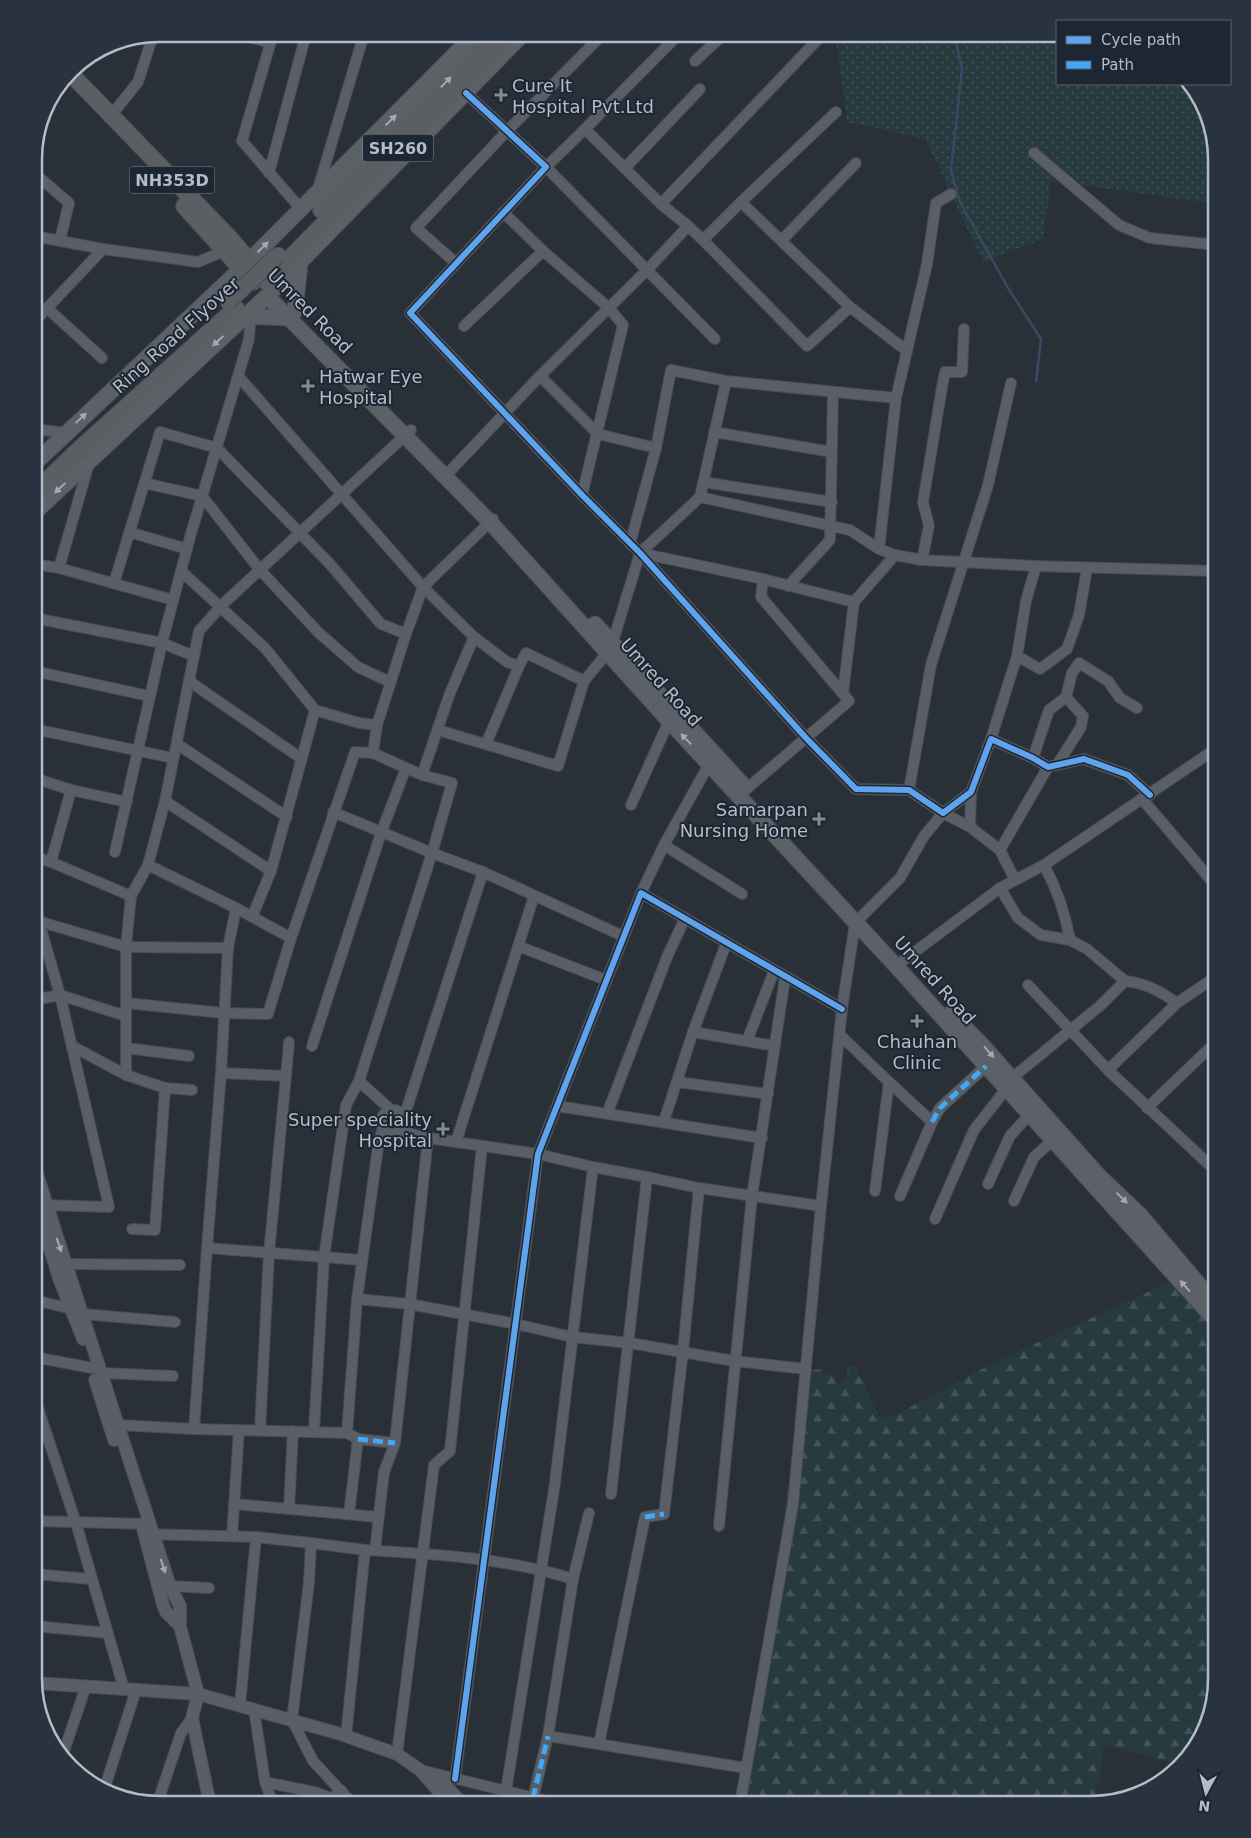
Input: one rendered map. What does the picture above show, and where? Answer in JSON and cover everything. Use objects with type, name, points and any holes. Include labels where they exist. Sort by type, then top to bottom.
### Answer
[{"type":"highway","name":"Ring Road Flyover","points":[[288,260],[486,42]]},
{"type":"highway","name":"Ring Road Flyover","points":[[43,484],[73,455],[238,311],[503,42]]},
{"type":"highway","name":"NH353D","points":[[75,78],[109,118],[120,126],[230,238],[245,265],[270,292]]},
{"type":"highway","name":"Umred Road","points":[[70,83],[109,118],[224,251],[245,265]]},
{"type":"highway","name":"Ring Road Flyover","points":[[43,472],[238,311]]},
{"type":"main road","points":[[43,455],[245,265],[468,42]]},
{"type":"main road","points":[[43,505],[90,460],[238,311],[270,292],[288,260],[466,93],[516,42]]},
{"type":"main road","points":[[238,311],[292,315],[288,260]]},
{"type":"main road","name":"Umred Road","points":[[270,292],[493,519],[610,647],[669,721],[712,759],[901,963],[986,1066],[1009,1083],[1029,1115],[1208,1312]]},
{"type":"main road","points":[[408,432],[451,470],[493,519]]},
{"type":"main road","points":[[610,647],[643,677],[712,759]]},
{"type":"main road","points":[[901,963],[946,1009],[1009,1083],[1099,1176],[1141,1216],[1208,1295]]},
{"type":"street","points":[[271,42],[242,141],[301,210]]},
{"type":"street","points":[[269,173],[304,42]]},
{"type":"street","points":[[316,195],[362,42]]},
{"type":"street","points":[[456,264],[416,228],[507,131],[595,42]]},
{"type":"street","points":[[109,118],[138,82],[151,43]]},
{"type":"street","points":[[671,43],[546,167],[410,313],[504,414],[640,553],[806,738],[856,789],[909,790],[943,813],[970,827],[1000,850],[1015,880]]},
{"type":"street","points":[[695,61],[715,43]]},
{"type":"street","points":[[661,204],[814,43]]},
{"type":"street","points":[[625,168],[700,89]]},
{"type":"street","points":[[466,93],[546,167],[715,339]]},
{"type":"street","points":[[703,240],[836,112]]},
{"type":"street","points":[[585,129],[661,204],[703,240],[807,346],[850,307]]},
{"type":"street","points":[[1034,153],[1119,225],[1150,238],[1208,244]]},
{"type":"street","points":[[782,240],[856,163]]},
{"type":"street","points":[[43,183],[69,203],[60,240]]},
{"type":"street","points":[[880,549],[896,398],[927,264],[936,204],[950,194]]},
{"type":"street","points":[[741,202],[850,307],[907,351]]},
{"type":"street","points":[[503,212],[542,250],[609,308],[623,325],[582,495]]},
{"type":"street","points":[[451,470],[540,376],[688,226]]},
{"type":"street","points":[[43,237],[103,249],[198,262],[224,251]]},
{"type":"street","points":[[43,312],[103,249]]},
{"type":"street","points":[[464,326],[542,250]]},
{"type":"street","points":[[116,852],[149,696],[173,600],[202,496],[239,378],[250,330],[223,286]]},
{"type":"street","points":[[47,308],[102,358]]},
{"type":"street","points":[[922,560],[929,526],[923,502],[942,387],[946,372],[962,372],[964,329]]},
{"type":"street","points":[[630,544],[656,448],[671,370],[726,381],[896,398]]},
{"type":"street","points":[[540,376],[598,434],[656,448]]},
{"type":"street","points":[[239,378],[424,587],[474,638],[507,662],[519,666]]},
{"type":"street","points":[[438,730],[558,766],[584,682],[610,647],[640,553],[700,497],[726,381]]},
{"type":"street","points":[[909,790],[931,664],[988,485],[1011,383]]},
{"type":"street","points":[[788,586],[830,540],[832,526],[833,392]]},
{"type":"street","points":[[43,430],[66,433]]},
{"type":"street","points":[[114,583],[160,432],[217,448],[329,562],[381,624],[406,634]]},
{"type":"street","points":[[126,1075],[126,947],[131,896],[148,865],[165,802],[199,631],[221,606],[408,432]]},
{"type":"street","points":[[714,432],[832,452]]},
{"type":"street","points":[[59,568],[90,460]]},
{"type":"street","points":[[703,482],[832,502]]},
{"type":"street","points":[[144,483],[202,496],[260,570],[319,633],[358,667],[390,682]]},
{"type":"street","points":[[700,497],[850,530],[880,549],[894,555],[922,560],[1087,568],[1208,570]]},
{"type":"street","points":[[373,753],[377,725],[390,682],[424,587],[493,519]]},
{"type":"street","points":[[129,532],[187,549]]},
{"type":"street","points":[[640,553],[763,579],[854,602]]},
{"type":"street","points":[[843,694],[854,602],[894,555]]},
{"type":"street","points":[[43,565],[59,568],[173,600]]},
{"type":"street","points":[[970,827],[971,792],[991,740],[1017,656],[1026,601],[1036,566]]},
{"type":"street","points":[[1017,656],[1040,669],[1067,649],[1079,615],[1087,568]]},
{"type":"street","points":[[181,571],[265,648],[315,710],[359,724],[377,725]]},
{"type":"street","points":[[743,792],[849,701],[761,596],[763,579]]},
{"type":"street","points":[[43,620],[162,643],[194,656]]},
{"type":"street","points":[[422,775],[450,694],[474,638]]},
{"type":"street","points":[[486,744],[526,653],[584,682]]},
{"type":"street","points":[[1033,758],[1049,710],[1066,697],[1072,673],[1079,663],[1108,681],[1120,698],[1137,708]]},
{"type":"street","points":[[43,673],[149,696]]},
{"type":"street","points":[[189,681],[302,760]]},
{"type":"street","points":[[1000,850],[1052,766],[1081,727],[1083,716],[1066,697]]},
{"type":"street","points":[[252,917],[272,871],[315,710]]},
{"type":"street","points":[[631,806],[669,721]]},
{"type":"street","points":[[43,731],[173,758]]},
{"type":"street","points":[[991,740],[1052,766],[1084,759],[1128,775],[1208,875]]},
{"type":"street","points":[[176,744],[287,817]]},
{"type":"street","points":[[126,1003],[223,1013],[268,1014],[291,938],[355,752],[373,753],[422,775],[452,783],[432,853],[359,1081],[346,1105],[324,1257],[314,1431]]},
{"type":"street","points":[[901,963],[1000,888],[1044,865],[1208,754]]},
{"type":"street","points":[[455,1779],[538,1154],[641,893],[664,845],[712,759]]},
{"type":"street","points":[[312,1046],[381,833],[406,768]]},
{"type":"street","points":[[43,781],[71,790],[127,802]]},
{"type":"street","points":[[51,862],[71,790]]},
{"type":"street","points":[[741,1796],[793,1504],[842,1009],[859,919],[900,878],[924,836],[943,813],[971,792]]},
{"type":"street","points":[[165,802],[272,871]]},
{"type":"street","points":[[334,812],[381,833],[483,872],[623,936]]},
{"type":"street","points":[[664,845],[742,894]]},
{"type":"street","points":[[43,860],[131,896]]},
{"type":"street","points":[[148,865],[236,908],[291,938]]},
{"type":"street","points":[[1044,865],[1056,887],[1065,914],[1070,940]]},
{"type":"street","points":[[400,1131],[404,1125],[404,1117],[483,872]]},
{"type":"street","points":[[1000,888],[1018,918],[1041,935],[1070,940],[1087,949],[1125,981],[1158,990],[1177,1003]]},
{"type":"street","points":[[641,893],[726,944],[842,1009]]},
{"type":"street","points":[[456,1142],[534,896]]},
{"type":"street","points":[[194,1429],[206,1248],[221,1073],[228,948],[236,908]]},
{"type":"street","points":[[608,1114],[667,958],[685,918]]},
{"type":"street","points":[[42,922],[126,947],[228,948]]},
{"type":"street","points":[[42,936],[60,995],[109,1207],[45,1205]]},
{"type":"street","points":[[664,1121],[693,1032],[726,944]]},
{"type":"street","points":[[518,946],[606,980]]},
{"type":"street","points":[[747,1042],[774,971]]},
{"type":"street","points":[[719,1526],[752,1196],[785,978]]},
{"type":"street","points":[[935,1219],[974,1130],[1009,1083],[1101,1005],[1125,981]]},
{"type":"street","points":[[1108,1070],[1177,1003],[1208,982]]},
{"type":"street","points":[[1028,985],[1108,1070],[1208,1164]]},
{"type":"street","points":[[42,998],[60,995],[126,1016]]},
{"type":"street","points":[[693,1032],[775,1046]]},
{"type":"street","points":[[840,1035],[932,1122]]},
{"type":"street","points":[[260,1430],[269,1253],[289,1042]]},
{"type":"street","points":[[72,1046],[126,1075],[165,1088],[192,1090]]},
{"type":"street","points":[[126,1048],[189,1056]]},
{"type":"street","points":[[1147,1108],[1208,1050]]},
{"type":"street","points":[[900,1196],[940,1108],[986,1066]]},
{"type":"street","points":[[221,1073],[286,1076]]},
{"type":"street","points":[[359,1081],[391,1110],[399,1112],[404,1117]]},
{"type":"street","points":[[677,1082],[768,1094]]},
{"type":"street","points":[[876,1192],[889,1082]]},
{"type":"street","points":[[132,1229],[155,1230],[165,1088]]},
{"type":"street","points":[[556,1106],[664,1121],[762,1138]]},
{"type":"street","points":[[348,1433],[361,1260],[379,1140],[383,1128],[382,1117],[391,1110]]},
{"type":"street","points":[[988,1184],[1010,1136],[1029,1115]]},
{"type":"street","points":[[383,1128],[389,1133],[400,1131],[428,1138],[538,1154],[699,1188],[821,1206]]},
{"type":"street","points":[[346,1736],[370,1550],[378,1517],[384,1472],[395,1443],[428,1138]]},
{"type":"street","points":[[1014,1201],[1034,1157],[1052,1141]]},
{"type":"street","points":[[397,1754],[434,1465],[450,1451],[482,1146]]},
{"type":"street","points":[[506,1791],[555,1483],[593,1166]]},
{"type":"street","points":[[611,1494],[630,1343],[647,1177]]},
{"type":"street","points":[[599,1744],[645,1516],[664,1514],[699,1188]]},
{"type":"street","points":[[42,1195],[66,1264],[77,1312]]},
{"type":"street","points":[[42,1220],[97,1371],[147,1529]]},
{"type":"street","points":[[206,1248],[361,1260]]},
{"type":"street","points":[[66,1264],[180,1266]]},
{"type":"street","points":[[357,1299],[409,1304],[516,1324],[572,1337],[630,1343],[734,1361],[806,1369]]},
{"type":"street","points":[[42,1302],[77,1312],[175,1322]]},
{"type":"street","points":[[42,1359],[97,1371],[174,1376]]},
{"type":"street","points":[[104,1394],[118,1425],[164,1587],[166,1612],[180,1626],[198,1694],[192,1718],[181,1733],[160,1795]]},
{"type":"street","points":[[118,1425],[348,1433],[358,1439],[395,1443]]},
{"type":"street","points":[[42,1428],[76,1523],[90,1579],[108,1633],[130,1690],[106,1783]]},
{"type":"street","points":[[232,1536],[239,1430]]},
{"type":"street","points":[[290,1509],[294,1431]]},
{"type":"street","points":[[349,1514],[358,1439]]},
{"type":"street","points":[[234,1504],[378,1517]]},
{"type":"street","points":[[535,1795],[548,1736],[573,1579],[589,1513]]},
{"type":"street","points":[[42,1521],[256,1537],[422,1554],[541,1569],[573,1579]]},
{"type":"street","points":[[240,1705],[256,1537]]},
{"type":"street","points":[[311,1543],[309,1582],[292,1720],[314,1761],[346,1795]]},
{"type":"street","points":[[42,1575],[90,1579]]},
{"type":"street","points":[[164,1587],[209,1588]]},
{"type":"street","points":[[42,1627],[108,1633]]},
{"type":"street","points":[[42,1683],[198,1694],[240,1705],[346,1736],[397,1754],[420,1770],[443,1795]]},
{"type":"street","points":[[65,1747],[86,1686]]},
{"type":"street","points":[[254,1709],[264,1782],[269,1795]]},
{"type":"street","points":[[192,1718],[208,1795]]},
{"type":"street","points":[[548,1736],[746,1768]]},
{"type":"street","points":[[420,1770],[524,1795]]},
{"type":"street","points":[[264,1782],[323,1795]]},
{"type":"street","points":[[434,1784],[446,1786],[455,1795]]},
{"type":"street","points":[[335,1795],[342,1791]]},
{"type":"green space","points":[[836,43],[1056,43],[1056,85],[1181,85],[1193,101],[1205,129],[1208,144],[1208,203],[1051,181],[1043,239],[983,262],[925,139],[847,122]]},
{"type":"green space","points":[[1176,1276],[1208,1312],[1208,1694],[1200,1724],[1184,1750],[1172,1762],[1104,1744],[1100,1777],[1094,1796],[741,1796],[806,1369],[823,1370],[823,1375],[835,1375],[837,1383],[844,1383],[848,1367],[855,1365],[879,1416],[890,1418],[995,1362],[1170,1282]]},
{"type":"waterway","points":[[956,43],[962,69],[951,171],[960,202],[1008,288],[1041,339],[1036,382]]},
{"type":"marked path","points":[[932,1122],[940,1108],[986,1066]]},
{"type":"marked path","points":[[358,1439],[395,1443]]},
{"type":"marked path","points":[[645,1517],[664,1514]]},
{"type":"marked path","points":[[534,1795],[548,1736]]},
{"type":"cycle path","points":[[466,93],[546,167],[410,313],[582,495],[640,553],[806,738],[856,789],[909,790],[943,813],[971,792],[991,739],[1048,767],[1084,759],[1128,775],[1150,795]]},
{"type":"cycle path","points":[[455,1779],[538,1154],[641,893],[842,1009]]},
{"type":"place","name":"Cure It Hospital Pvt.Ltd","points":[[501,95]]},
{"type":"place","name":"Hatwar Eye Hospital","points":[[308,386]]},
{"type":"place","name":"Samarpan Nursing Home","points":[[819,819]]},
{"type":"place","name":"Chauhan Clinic","points":[[917,1021]]},
{"type":"place","name":"Super speciality Hospital","points":[[443,1129]]}]
